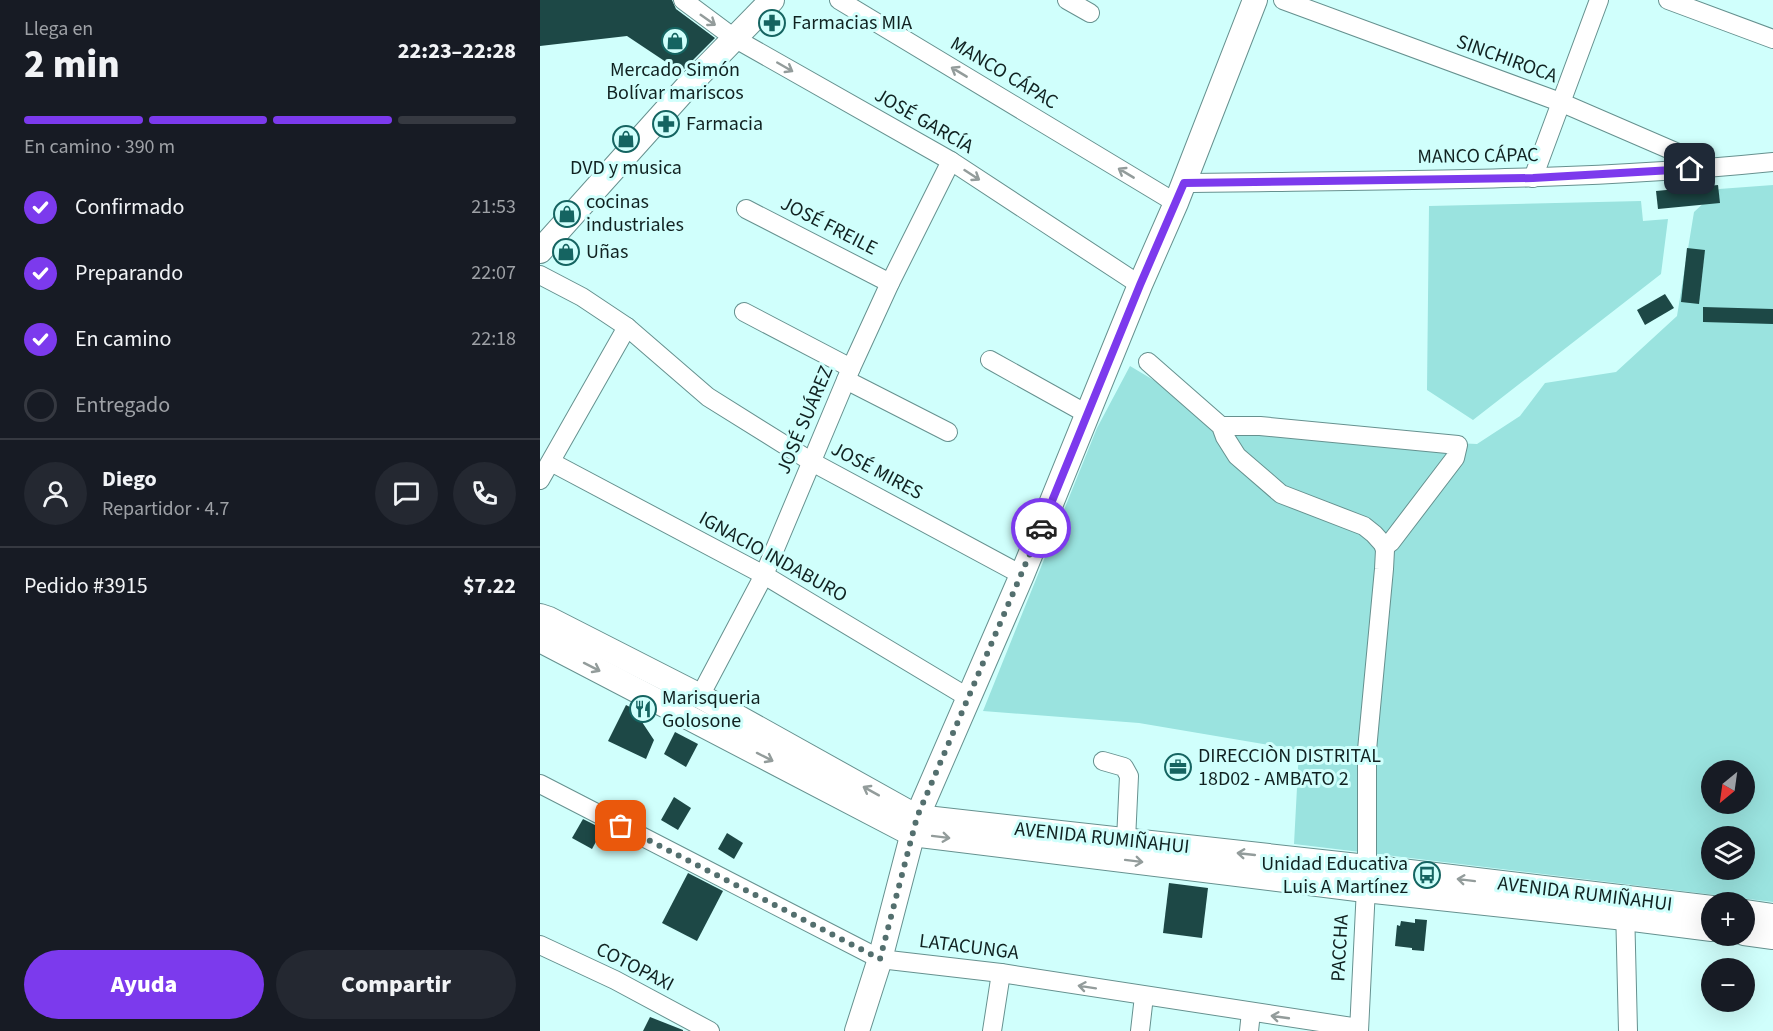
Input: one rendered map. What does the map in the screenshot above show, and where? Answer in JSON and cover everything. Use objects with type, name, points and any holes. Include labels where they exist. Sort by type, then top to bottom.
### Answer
[{"type":"main road","points":[[540,251],[687,87],[771,0]]},
{"type":"main road","points":[[857,1031],[880,959],[915,825],[1022,575],[1180,193],[1255,0]]},
{"type":"main road","name":"AVENIDA RUMIÑAHUI","points":[[540,616],[700,696],[915,825],[1126,840],[1369,875],[1625,908],[1701,926]]},
{"type":"main road","name":"AVENIDA RUMIÑAHUI","points":[[540,640],[915,825],[1369,875]]},
{"type":"main road","name":"AVENIDA RUMIÑAHUI","points":[[1625,908],[1701,908]]},
{"type":"main road","points":[[1755,914],[1773,916]]},
{"type":"main road","points":[[1755,935],[1773,937]]},
{"type":"street","name":"JOSÉ GARCÍA","points":[[683,0],[734,38],[951,161],[1140,285]]},
{"type":"street","name":"MANCO CÁPAC","points":[[840,0],[1180,193],[1533,178],[1713,168],[1773,162]]},
{"type":"street","points":[[1067,0],[1090,13]]},
{"type":"street","name":"SINCHIROCA","points":[[1283,0],[1560,102],[1713,168]]},
{"type":"street","points":[[1533,178],[1599,0]]},
{"type":"street","points":[[1668,0],[1773,39]]},
{"type":"street","name":"JOSÉ SUÁREZ","points":[[700,696],[764,575],[890,283],[951,161]]},
{"type":"street","name":"JOSÉ FREILE","points":[[746,209],[890,283]]},
{"type":"street","name":"JOSÉ MIRES","points":[[540,275],[582,297],[627,327],[708,397],[812,462],[1022,575]]},
{"type":"street","points":[[744,312],[948,432]]},
{"type":"street","points":[[540,480],[627,327]]},
{"type":"street","points":[[990,360],[1087,414]]},
{"type":"street","points":[[1148,362],[1221,426],[1237,456],[1281,494],[1364,526],[1387,543],[1455,458],[1458,444],[1260,426],[1221,426]]},
{"type":"street","name":"IGNACIO INDABURO","points":[[551,462],[764,575],[969,698]]},
{"type":"street","name":"PACCHA","points":[[1359,1030],[1369,875],[1367,750],[1384,550],[1387,543]]},
{"type":"street","points":[[1103,761],[1124,767],[1129,776],[1126,840]]},
{"type":"street","name":"LATACUNGA","points":[[540,784],[880,959],[1001,973],[1359,1030]]},
{"type":"street","points":[[1625,908],[1628,1031]]},
{"type":"street","name":"COTOPAXI","points":[[540,945],[615,980],[710,1031]]},
{"type":"street","points":[[992,1031],[1001,973]]},
{"type":"street","points":[[1140,1031],[1144,996]]},
{"type":"street","points":[[1249,1031],[1251,1012]]},
{"type":"shaded area","points":[[1773,185],[1773,902],[1755,900],[1755,892],[1701,893],[1294,844],[1299,750],[1139,723],[983,711],[1097,428],[1130,366],[1242,433],[1477,444],[1520,416],[1545,383],[1616,372],[1677,316],[1694,212],[1719,189]]},
{"type":"shaded area","points":[[1641,201],[1643,221],[1668,219],[1661,274],[1473,420],[1427,390],[1429,206]]},
{"type":"building","name":"Mercado Simón Bolívar mariscos","points":[[540,0],[672,0],[676,9],[715,38],[681,72],[627,36],[540,46]]},
{"type":"building","points":[[1718,185],[1720,203],[1658,209],[1656,191]]},
{"type":"building","points":[[1687,248],[1705,250],[1699,304],[1681,302]]},
{"type":"building","points":[[1665,294],[1674,308],[1645,325],[1637,310]]},
{"type":"building","points":[[1703,307],[1773,309],[1773,324],[1703,322]]},
{"type":"building","points":[[626,705],[646,715],[642,722],[654,740],[646,759],[608,741]]},
{"type":"building","points":[[675,732],[698,744],[686,767],[664,754]]},
{"type":"building","points":[[674,797],[691,808],[678,830],[661,820]]},
{"type":"building","points":[[583,819],[603,829],[592,849],[572,838]]},
{"type":"building","points":[[727,833],[743,843],[734,859],[718,849]]},
{"type":"building","points":[[688,873],[723,891],[697,941],[662,923]]},
{"type":"building","points":[[1169,883],[1208,888],[1202,938],[1163,933]]},
{"type":"building","points":[[1415,919],[1427,920],[1424,951],[1395,946],[1397,925],[1400,926],[1401,921],[1415,923]]},
{"type":"building","points":[[650,1017],[683,1030],[683,1031],[643,1031]]},
{"type":"way so far","points":[[621,826],[880,959],[917,817],[1041,528]]},
{"type":"place","name":"Farmacias MIA","points":[[772,23]]},
{"type":"place","name":"Mercado Simón Bolívar mariscos","points":[[675,41]]},
{"type":"place","name":"Farmacia","points":[[666,124]]},
{"type":"place","name":"DVD y musica","points":[[626,139]]},
{"type":"place","name":"cocinas industriales","points":[[567,214]]},
{"type":"place","name":"Uñas","points":[[566,252]]},
{"type":"place","name":"Marisqueria Golosone","points":[[643,709]]},
{"type":"place","name":"DIRECCIÒN DISTRITAL 18D02 - AMBATO 2","points":[[1178,767]]},
{"type":"place","name":"Unidad Educativa Luis A Martínez","points":[[1427,875]]},
{"type":"route","points":[[1041,528],[1184,183],[1533,178],[1690,169]]}]
